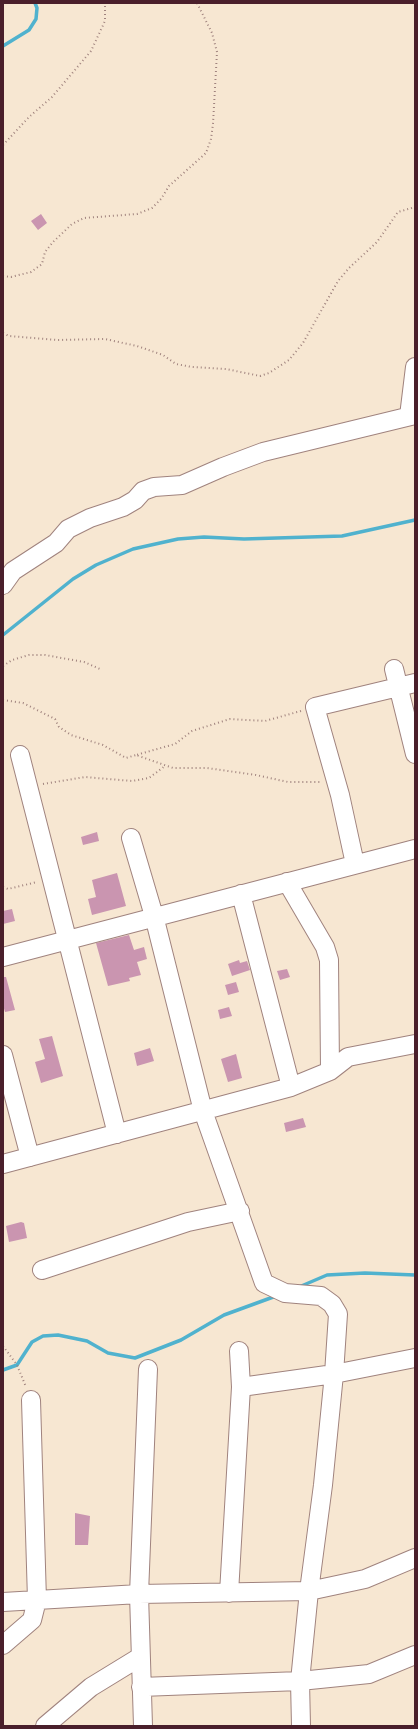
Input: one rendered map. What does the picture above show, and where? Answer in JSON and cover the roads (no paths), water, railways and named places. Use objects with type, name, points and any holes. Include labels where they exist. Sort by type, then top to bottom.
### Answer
[{"type":"street","points":[[3,585],[13,571],[56,543],[68,529],[90,518],[123,507],[135,500],[142,491],[154,487],[182,485],[218,469],[263,452],[412,416],[415,367]]},
{"type":"street","points":[[394,669],[407,685],[415,754]]},
{"type":"street","points":[[355,864],[340,795],[315,707],[407,685]]},
{"type":"street","points":[[20,755],[117,1134]]},
{"type":"street","points":[[131,838],[154,916],[203,1111],[240,1211],[264,1283],[285,1293],[321,1296],[332,1304],[338,1314],[334,1374],[323,1485],[309,1591],[300,1681],[301,1726]]},
{"type":"street","points":[[3,957],[154,916],[415,849]]},
{"type":"street","points":[[287,882],[325,947],[329,960],[330,1071]]},
{"type":"street","points":[[241,894],[291,1088]]},
{"type":"street","points":[[3,1164],[291,1088],[330,1071],[348,1057],[415,1044]]},
{"type":"street","points":[[3,1055],[30,1157]]},
{"type":"street","points":[[42,1270],[188,1222],[240,1211]]},
{"type":"street","points":[[229,1593],[241,1386],[239,1351]]},
{"type":"street","points":[[241,1386],[334,1374],[415,1358]]},
{"type":"street","points":[[142,1726],[139,1594],[148,1369]]},
{"type":"street","points":[[3,1645],[32,1620],[37,1600],[31,1400]]},
{"type":"street","points":[[3,1602],[139,1594],[309,1591],[365,1579],[415,1558]]},
{"type":"street","points":[[141,1687],[300,1681],[369,1674],[415,1655]]},
{"type":"street","points":[[46,1726],[91,1687],[140,1657]]},
{"type":"waterway","points":[[3,46],[29,30],[36,19],[37,8],[35,3]]},
{"type":"waterway","points":[[3,635],[73,579],[96,565],[133,549],[178,539],[204,537],[244,539],[342,536],[415,520]]},
{"type":"waterway","points":[[299,1287],[327,1275],[365,1273],[415,1275]]},
{"type":"waterway","points":[[3,1370],[17,1365],[32,1342],[43,1336],[58,1335],[87,1341],[108,1353],[135,1358],[181,1340],[224,1315],[276,1296]]}]
